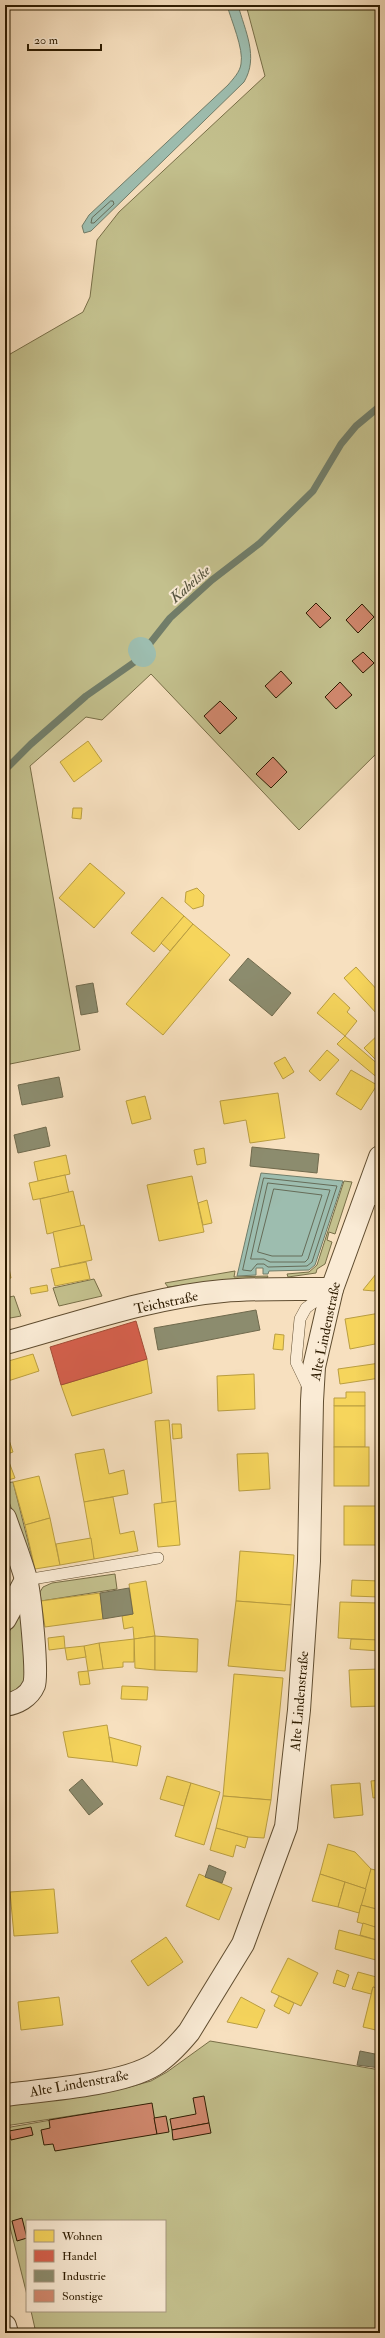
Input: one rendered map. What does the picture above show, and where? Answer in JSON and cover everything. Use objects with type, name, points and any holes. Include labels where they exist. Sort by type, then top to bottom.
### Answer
[{"type":"street","name":"Alte Lindenstraße","points":[[5,2095],[88,2083],[130,2074],[153,2065],[180,2043],[189,2032],[244,1944],[286,1827],[299,1710],[309,1561],[314,1367],[332,1289],[372,1200],[380,1157]]},
{"type":"street","name":"Teichstraße","points":[[5,1343],[148,1304],[186,1297],[223,1291],[332,1289]]},
{"type":"street","points":[[5,1518],[26,1580],[35,1668],[34,1684],[22,1700],[5,1705]]},
{"type":"street","points":[[5,1619],[26,1580]]},
{"type":"street","points":[[5,2326],[7,2333]]},
{"type":"lane","points":[[26,1580],[158,1558]]},
{"type":"shaded area","points":[[246,5],[380,5],[380,750],[299,830],[151,674],[102,720],[86,717],[30,766],[80,1050],[5,1065],[5,357],[83,312],[90,297],[97,240],[119,212],[265,76]]},
{"type":"shaded area","points":[[344,1181],[352,1182],[335,1234],[329,1232],[327,1240],[332,1242],[325,1264],[317,1269],[316,1273],[288,1277],[287,1274],[309,1272],[317,1265]]},
{"type":"shaded area","points":[[235,1271],[234,1277],[268,1276],[267,1278],[168,1287],[165,1283]]},
{"type":"shaded area","points":[[94,1279],[102,1296],[59,1306],[53,1288]]},
{"type":"shaded area","points":[[14,1296],[21,1316],[5,1319],[5,1298]]},
{"type":"shaded area","points":[[13,1482],[35,1569],[31,1562],[5,1491],[5,1483]]},
{"type":"shaded area","points":[[115,1574],[117,1589],[41,1601],[40,1592],[43,1587],[52,1583]]},
{"type":"shaded area","points":[[17,1617],[21,1618],[27,1686],[5,1699],[5,1640]]},
{"type":"shaded area","points":[[210,2041],[380,2070],[380,2333],[36,2333],[31,2312],[166,2312],[166,2220],[26,2220],[26,2291],[5,2207],[5,2128],[109,2110],[5,2126],[5,2105],[126,2088],[151,2081],[167,2072]]},
{"type":"water","points":[[227,5],[238,5],[247,34],[251,54],[248,73],[244,82],[91,231],[84,233],[82,226],[89,215],[228,85],[238,73],[241,64],[241,51]]},
{"type":"water","points":[[261,1173],[343,1181],[315,1265],[309,1270],[269,1271],[268,1274],[263,1274],[263,1268],[256,1268],[256,1275],[237,1276]]},
{"type":"building: Wohnen","points":[[88,741],[102,761],[74,782],[60,762]]},
{"type":"building: Wohnen","points":[[73,808],[82,808],[81,819],[72,818]]},
{"type":"building: Wohnen","points":[[90,863],[125,893],[94,928],[59,898]]},
{"type":"building: Wohnen","points":[[197,888],[204,895],[203,906],[193,909],[185,902],[186,892]]},
{"type":"building: Wohnen","points":[[162,897],[184,916],[154,952],[131,933]]},
{"type":"building: Wohnen","points":[[184,916],[193,924],[170,951],[161,943]]},
{"type":"building: Wohnen","points":[[193,924],[230,955],[163,1035],[126,1004]]},
{"type":"building: Wohnen","points":[[356,967],[380,993],[380,1011],[377,1014],[344,978]]},
{"type":"building: Wohnen","points":[[334,993],[350,1008],[347,1012],[357,1021],[345,1036],[317,1013]]},
{"type":"building: Wohnen","points":[[380,1033],[380,1064],[364,1048]]},
{"type":"building: Wohnen","points":[[345,1036],[380,1066],[380,1080],[337,1044]]},
{"type":"building: Wohnen","points":[[327,1050],[339,1060],[320,1081],[309,1071]]},
{"type":"building: Wohnen","points":[[285,1057],[294,1072],[283,1079],[274,1063]]},
{"type":"building: Wohnen","points":[[351,1070],[377,1085],[361,1110],[336,1094]]},
{"type":"building: Wohnen","points":[[278,1093],[285,1138],[250,1143],[246,1120],[224,1124],[220,1101]]},
{"type":"building: Wohnen","points":[[145,1096],[151,1119],[132,1124],[126,1101]]},
{"type":"building: Wohnen","points":[[204,1148],[206,1163],[197,1165],[194,1150]]},
{"type":"building: Wohnen","points":[[66,1155],[70,1174],[38,1181],[34,1162]]},
{"type":"building: Wohnen","points":[[65,1175],[69,1193],[33,1200],[29,1183]]},
{"type":"building: Wohnen","points":[[192,1176],[204,1232],[159,1241],[147,1185]]},
{"type":"building: Wohnen","points":[[73,1191],[81,1226],[47,1234],[40,1199]]},
{"type":"building: Wohnen","points":[[207,1200],[212,1223],[203,1225],[198,1203]]},
{"type":"building: Wohnen","points":[[84,1225],[92,1260],[60,1267],[53,1232]]},
{"type":"building: Wohnen","points":[[5,1249],[11,1278],[5,1279]]},
{"type":"building: Wohnen","points":[[86,1262],[90,1279],[55,1286],[51,1269]]},
{"type":"building: Wohnen","points":[[380,1269],[380,1285],[374,1291],[363,1290]]},
{"type":"building: Wohnen","points":[[5,1279],[9,1296],[5,1297]]},
{"type":"building: Wohnen","points":[[47,1285],[48,1291],[31,1294],[30,1288]]},
{"type":"building: Wohnen","points":[[380,1313],[380,1343],[350,1349],[345,1319]]},
{"type":"building: Wohnen","points":[[275,1334],[284,1335],[283,1350],[273,1349]]},
{"type":"building: Wohnen","points":[[33,1354],[39,1371],[5,1382],[5,1362]]},
{"type":"building: Wohnen","points":[[147,1359],[152,1393],[72,1416],[61,1385]]},
{"type":"building: Wohnen","points":[[380,1363],[380,1378],[340,1384],[338,1369]]},
{"type":"building: Wohnen","points":[[254,1374],[255,1409],[218,1411],[217,1376]]},
{"type":"building: Wohnen","points":[[346,1392],[365,1392],[365,1406],[334,1406],[334,1398],[346,1398]]},
{"type":"building: Wohnen","points":[[334,1406],[365,1406],[365,1447],[334,1447]]},
{"type":"building: Wohnen","points":[[169,1420],[176,1501],[162,1503],[155,1421]]},
{"type":"building: Wohnen","points":[[172,1424],[181,1424],[182,1438],[173,1439]]},
{"type":"building: Wohnen","points":[[5,1428],[13,1452],[5,1455]]},
{"type":"building: Wohnen","points":[[334,1447],[369,1447],[369,1486],[334,1486]]},
{"type":"building: Wohnen","points":[[104,1449],[109,1474],[124,1470],[128,1494],[84,1502],[75,1454]]},
{"type":"building: Wohnen","points":[[268,1453],[270,1489],[239,1491],[237,1454]]},
{"type":"building: Wohnen","points":[[6,1454],[15,1478],[5,1481],[5,1455]]},
{"type":"building: Wohnen","points":[[39,1476],[50,1518],[25,1525],[13,1482]]},
{"type":"building: Wohnen","points":[[113,1497],[120,1534],[134,1531],[138,1551],[94,1559],[84,1502]]},
{"type":"building: Wohnen","points":[[176,1501],[180,1545],[158,1547],[154,1504]]},
{"type":"building: Wohnen","points":[[344,1506],[380,1506],[380,1545],[344,1545]]},
{"type":"building: Wohnen","points":[[50,1518],[60,1565],[35,1569],[25,1525]]},
{"type":"building: Wohnen","points":[[91,1538],[94,1559],[60,1565],[56,1544]]},
{"type":"building: Wohnen","points":[[240,1551],[294,1555],[291,1605],[236,1601]]},
{"type":"building: Wohnen","points":[[352,1580],[380,1581],[380,1597],[351,1596]]},
{"type":"building: Wohnen","points":[[146,1581],[155,1636],[134,1639],[133,1627],[124,1629],[122,1616],[133,1614],[129,1584]]},
{"type":"building: Wohnen","points":[[100,1593],[103,1619],[45,1627],[41,1601]]},
{"type":"building: Wohnen","points":[[236,1601],[291,1605],[285,1671],[228,1666]]},
{"type":"building: Wohnen","points":[[340,1602],[378,1603],[376,1640],[338,1638]]},
{"type":"building: Wohnen","points":[[378,1603],[380,1603],[380,1630],[377,1630]]},
{"type":"building: Wohnen","points":[[64,1636],[65,1648],[49,1650],[48,1638]]},
{"type":"building: Wohnen","points":[[155,1636],[155,1670],[135,1668],[134,1639]]},
{"type":"building: Wohnen","points":[[155,1636],[198,1639],[197,1672],[155,1670]]},
{"type":"building: Wohnen","points":[[134,1639],[134,1662],[123,1662],[123,1667],[103,1669],[99,1643]]},
{"type":"building: Wohnen","points":[[351,1639],[380,1640],[380,1651],[350,1649]]},
{"type":"building: Wohnen","points":[[99,1643],[103,1669],[88,1671],[84,1646]]},
{"type":"building: Wohnen","points":[[84,1646],[86,1657],[67,1660],[65,1648]]},
{"type":"building: Wohnen","points":[[380,1669],[380,1706],[351,1707],[349,1670]]},
{"type":"building: Wohnen","points":[[88,1671],[90,1684],[80,1685],[78,1672]]},
{"type":"building: Wohnen","points":[[234,1674],[283,1678],[271,1800],[223,1796]]},
{"type":"building: Wohnen","points":[[122,1686],[148,1687],[147,1700],[121,1699]]},
{"type":"building: Wohnen","points":[[107,1725],[113,1762],[68,1757],[63,1732]]},
{"type":"building: Wohnen","points":[[109,1737],[141,1746],[137,1766],[113,1762]]},
{"type":"building: Wohnen","points":[[167,1776],[191,1783],[184,1806],[160,1799]]},
{"type":"building: Wohnen","points":[[380,1780],[380,1797],[373,1798],[371,1781]]},
{"type":"building: Wohnen","points":[[191,1783],[220,1792],[204,1845],[175,1836]]},
{"type":"building: Wohnen","points":[[360,1783],[363,1815],[334,1818],[331,1785]]},
{"type":"building: Wohnen","points":[[223,1796],[271,1800],[264,1838],[248,1837],[216,1828]]},
{"type":"building: Wohnen","points":[[216,1828],[248,1837],[245,1848],[236,1845],[233,1857],[210,1850]]},
{"type":"building: Wohnen","points":[[328,1844],[355,1852],[371,1869],[366,1889],[320,1874]]},
{"type":"building: Wohnen","points":[[371,1869],[380,1871],[380,1910],[361,1905]]},
{"type":"building: Wohnen","points":[[199,1874],[232,1888],[219,1920],[186,1906]]},
{"type":"building: Wohnen","points":[[320,1874],[345,1882],[338,1907],[312,1901]]},
{"type":"building: Wohnen","points":[[345,1882],[366,1889],[359,1913],[338,1907]]},
{"type":"building: Wohnen","points":[[54,1889],[58,1933],[14,1936],[10,1892]]},
{"type":"building: Wohnen","points":[[361,1905],[380,1910],[375,1927],[357,1922]]},
{"type":"building: Wohnen","points":[[380,1910],[380,1941],[360,1935],[363,1923],[375,1927]]},
{"type":"building: Wohnen","points":[[339,1930],[380,1941],[376,1960],[335,1949]]},
{"type":"building: Wohnen","points":[[166,1937],[183,1962],[148,1986],[131,1961]]},
{"type":"building: Wohnen","points":[[288,1958],[318,1973],[301,2006],[271,1992]]},
{"type":"building: Wohnen","points":[[337,1970],[349,1975],[345,1987],[333,1983]]},
{"type":"building: Wohnen","points":[[358,1972],[380,1978],[380,1989],[373,1987],[371,1994],[352,1989]]},
{"type":"building: Wohnen","points":[[373,1987],[380,1989],[380,2031],[363,2027]]},
{"type":"building: Wohnen","points":[[279,1996],[294,2003],[289,2014],[274,2006]]},
{"type":"building: Wohnen","points":[[59,1997],[63,2025],[21,2030],[18,2002]]},
{"type":"building: Wohnen","points":[[241,1997],[265,2010],[257,2028],[227,2022]]},
{"type":"building: Handel","points":[[136,1321],[147,1359],[61,1385],[50,1347]]},
{"type":"building: Industrie","points":[[248,958],[291,993],[272,1016],[229,980]]},
{"type":"building: Industrie","points":[[93,983],[98,1012],[81,1015],[76,986]]},
{"type":"building: Industrie","points":[[59,1077],[63,1097],[22,1105],[18,1085]]},
{"type":"building: Industrie","points":[[46,1127],[50,1146],[18,1153],[14,1135]]},
{"type":"building: Industrie","points":[[252,1147],[319,1154],[317,1173],[250,1166]]},
{"type":"building: Industrie","points":[[256,1310],[260,1330],[158,1350],[154,1328]]},
{"type":"building: Industrie","points":[[129,1588],[133,1614],[103,1619],[100,1593]]},
{"type":"building: Industrie","points":[[82,1779],[103,1804],[89,1815],[69,1790]]},
{"type":"building: Industrie","points":[[209,1865],[226,1872],[222,1883],[205,1877]]},
{"type":"building: Industrie","points":[[360,2051],[380,2055],[380,2068],[357,2065]]},
{"type":"building: Sonstige","points":[[316,603],[331,618],[320,628],[306,613]]},
{"type":"building: Sonstige","points":[[362,604],[374,617],[358,633],[346,620]]},
{"type":"building: Sonstige","points":[[363,652],[374,663],[363,673],[352,661]]},
{"type":"building: Sonstige","points":[[281,671],[292,683],[276,698],[265,686]]},
{"type":"building: Sonstige","points":[[340,682],[352,695],[336,709],[325,697]]},
{"type":"building: Sonstige","points":[[220,701],[237,718],[220,734],[204,716]]},
{"type":"building: Sonstige","points":[[273,757],[287,772],[271,788],[256,774]]},
{"type":"building: Sonstige","points":[[204,2096],[209,2123],[172,2130],[170,2119],[196,2114],[193,2098]]},
{"type":"building: Sonstige","points":[[152,2103],[157,2134],[55,2151],[53,2144],[44,2145],[41,2130],[50,2128],[49,2120]]},
{"type":"building: Sonstige","points":[[166,2116],[169,2132],[157,2134],[154,2118]]},
{"type":"building: Sonstige","points":[[209,2123],[211,2133],[173,2140],[172,2130]]},
{"type":"building: Sonstige","points":[[31,2127],[33,2135],[11,2140],[9,2131]]},
{"type":"building: Sonstige","points":[[22,2218],[26,2238],[17,2241],[12,2221]]},
{"type":"waterway","name":"Kabelske","points":[[5,770],[31,744],[86,696],[136,661],[170,618],[212,580],[260,543],[313,491],[341,444],[356,426],[380,406]]},
{"type":"waterway","name":"Kabelske","points":[[141,650],[143,654]]}]
